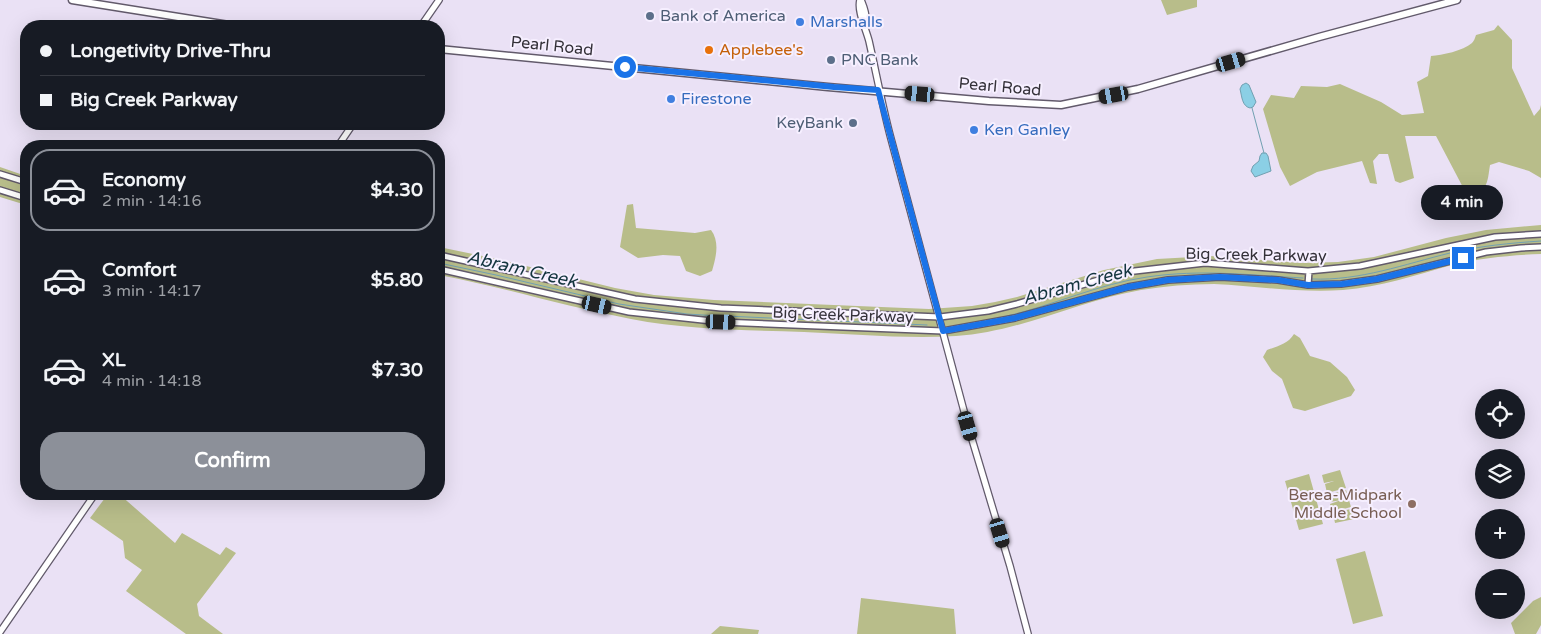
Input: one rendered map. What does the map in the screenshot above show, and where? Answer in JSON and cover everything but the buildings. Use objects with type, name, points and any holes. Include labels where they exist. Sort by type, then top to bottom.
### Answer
[{"type":"main road","points":[[72,0],[197,20]]},
{"type":"main road","points":[[425,20],[439,0]]},
{"type":"main road","points":[[861,0],[878,90],[968,426],[1010,566],[1028,634]]},
{"type":"main road","name":"Pearl Road","points":[[445,50],[989,101],[1061,105],[1138,89],[1457,0]]},
{"type":"main road","points":[[0,632],[91,500]]},
{"type":"street","points":[[0,174],[20,180]]},
{"type":"street","points":[[0,190],[20,196]]},
{"type":"street","name":"Big Creek Parkway","points":[[445,256],[635,299],[722,308],[940,317],[958,316],[1007,307],[1126,272],[1205,264],[1309,270],[1360,266],[1495,237],[1541,234]]},
{"type":"street","name":"Big Creek Parkway","points":[[445,270],[629,312],[721,322],[943,331],[1015,318],[1128,287],[1168,280],[1220,277],[1256,278],[1308,285],[1342,284],[1369,280],[1486,252],[1541,247]]},
{"type":"street","points":[[1308,285],[1309,270]]},
{"type":"green space","points":[[1161,0],[1197,0],[1197,7],[1167,15]]},
{"type":"green space","points":[[1498,25],[1512,40],[1512,68],[1534,116],[1541,105],[1541,178],[1529,171],[1499,162],[1490,165],[1487,182],[1483,189],[1467,195],[1436,136],[1405,136],[1414,178],[1400,183],[1395,181],[1388,154],[1379,154],[1373,161],[1377,184],[1370,183],[1362,161],[1317,172],[1290,186],[1280,167],[1263,109],[1271,95],[1294,98],[1301,86],[1327,87],[1340,84],[1381,102],[1402,115],[1424,113],[1417,82],[1428,76],[1431,56],[1446,54],[1468,46],[1476,35],[1494,30]]},
{"type":"green space","points":[[0,167],[20,174],[20,203],[0,197]]},
{"type":"green space","points":[[633,204],[636,228],[695,233],[711,230],[716,240],[716,255],[712,271],[700,276],[686,271],[680,256],[663,255],[638,258],[620,247],[627,205]]},
{"type":"green space","points":[[1541,225],[1541,254],[1474,260],[1411,277],[1343,290],[1294,290],[1214,284],[1168,286],[1118,295],[1003,329],[956,336],[880,336],[717,329],[652,323],[445,276],[445,248],[502,260],[615,288],[654,295],[714,300],[929,309],[972,306],[995,302],[1104,270],[1157,259],[1211,256],[1301,263],[1338,262],[1374,257],[1446,238],[1486,230]]},
{"type":"green space","points":[[1294,334],[1300,338],[1310,356],[1330,362],[1347,377],[1355,390],[1351,396],[1305,411],[1293,408],[1282,379],[1272,371],[1263,357],[1267,350],[1286,342]]},
{"type":"green space","points":[[1340,470],[1346,488],[1327,493],[1325,484],[1334,481],[1324,483],[1322,475]]},
{"type":"green space","points":[[1309,474],[1323,524],[1299,530],[1285,481]]},
{"type":"green space","points":[[1346,490],[1351,507],[1332,512],[1330,504],[1341,500],[1330,502],[1328,495]]},
{"type":"green space","points":[[104,500],[126,500],[175,543],[182,533],[220,555],[226,547],[236,553],[197,604],[199,616],[223,634],[186,634],[126,591],[142,570],[125,558],[123,541],[90,518]]},
{"type":"green space","points":[[1351,509],[1354,519],[1335,523],[1333,513]]},
{"type":"green space","points":[[1365,551],[1383,616],[1353,624],[1336,559]]},
{"type":"green space","points":[[1541,597],[1541,625],[1536,634],[1515,634],[1511,623],[1515,619],[1525,619],[1525,609],[1533,601]]},
{"type":"green space","points":[[861,598],[954,609],[956,634],[857,634]]},
{"type":"green space","points":[[720,626],[759,630],[758,634],[711,634]]},
{"type":"water","points":[[1246,83],[1249,85],[1256,102],[1250,108],[1244,103],[1240,89]]},
{"type":"water","points":[[1262,153],[1266,153],[1268,156],[1271,171],[1255,177],[1251,171],[1253,166],[1259,161]]},
{"type":"waterway","points":[[1252,108],[1264,153]]},
{"type":"waterway","name":"Abram Creek","points":[[1312,279],[1365,275],[1450,253],[1495,245],[1541,241]]},
{"type":"waterway","name":"Abram Creek","points":[[445,264],[619,304],[687,314],[718,316]]},
{"type":"waterway","name":"Abram Creek","points":[[1007,316],[1111,284],[1147,277],[1206,273],[1303,278]]},
{"type":"waterway","name":"Abram Creek","points":[[725,316],[927,325]]},
{"type":"place","name":"Bank of America","points":[[650,16]]},
{"type":"place","name":"Marshalls","points":[[800,22]]},
{"type":"place","name":"Applebee's","points":[[709,50]]},
{"type":"place","name":"PNC Bank","points":[[831,60]]},
{"type":"place","name":"Firestone","points":[[671,99]]},
{"type":"place","name":"KeyBank","points":[[853,123]]},
{"type":"place","name":"Ken Ganley","points":[[974,130]]},
{"type":"place","name":"Berea-Midpark Middle School","points":[[1412,504]]},
{"type":"route","points":[[625,67],[878,90],[943,331],[1015,318],[1128,287],[1168,280],[1220,277],[1256,278],[1308,285],[1342,284],[1377,279],[1439,262],[1463,258]]}]
